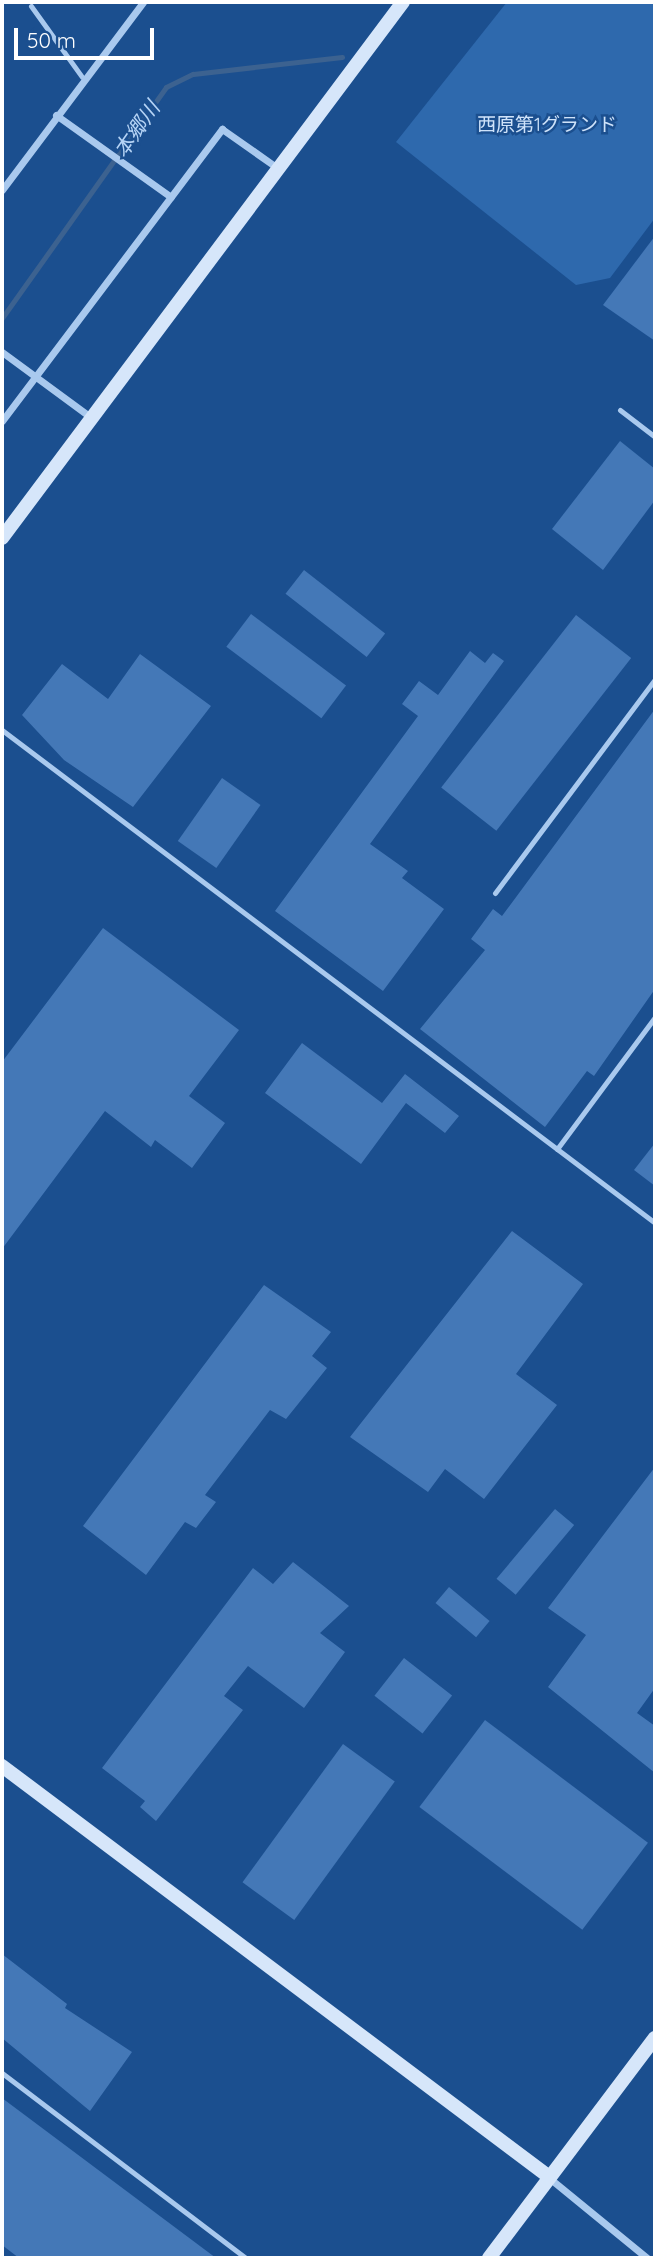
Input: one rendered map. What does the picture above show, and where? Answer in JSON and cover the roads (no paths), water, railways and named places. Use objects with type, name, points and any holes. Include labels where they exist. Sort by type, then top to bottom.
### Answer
[{"type":"street","points":[[2,190],[82,77],[143,2]]},
{"type":"street","points":[[2,538],[403,2]]},
{"type":"street","points":[[55,115],[172,197]]},
{"type":"street","points":[[2,421],[222,129],[279,169]]},
{"type":"street","points":[[2,352],[92,419]]},
{"type":"street","points":[[2,1766],[548,2176],[647,2258]]},
{"type":"street","points":[[489,2258],[548,2176],[655,2038]]},
{"type":"lane","points":[[31,6],[82,77]]},
{"type":"lane","points":[[620,410],[655,437]]},
{"type":"lane","points":[[495,893],[655,679]]},
{"type":"lane","points":[[2,730],[655,1223]]},
{"type":"lane","points":[[557,1149],[655,1017]]},
{"type":"lane","points":[[2,2073],[246,2258]]},
{"type":"waterway","name":"本郷川","points":[[2,318],[166,87],[193,74],[342,57]]},
{"type":"park label","name":"西原第1グランド","points":[[547,125]]}]
